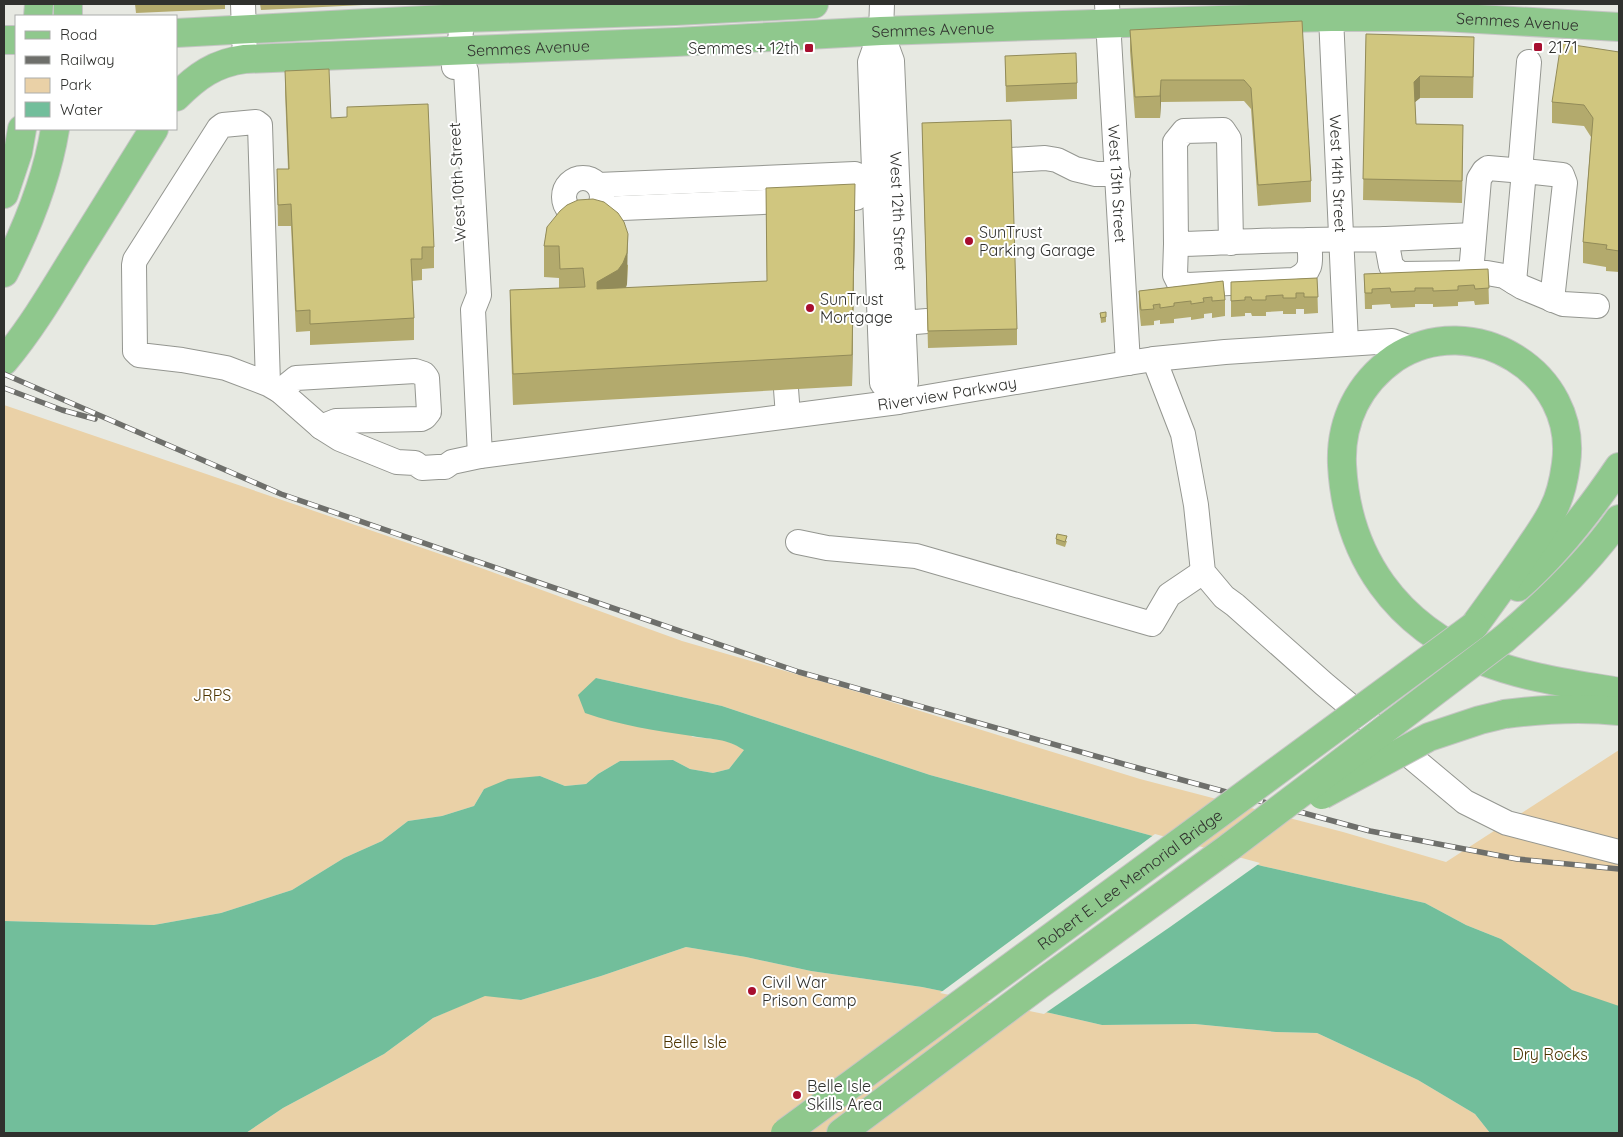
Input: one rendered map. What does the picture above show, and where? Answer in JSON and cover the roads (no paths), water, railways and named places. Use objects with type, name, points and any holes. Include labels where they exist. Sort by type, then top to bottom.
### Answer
[{"type":"main road","name":"Semmes Avenue","points":[[178,33],[243,17],[814,4]]},
{"type":"main road","name":"Semmes Avenue","points":[[178,95],[206,72],[229,61],[676,42],[881,31],[1107,13],[1329,10],[1619,27]]},
{"type":"main road","points":[[4,194],[18,152],[22,130]]},
{"type":"main road","points":[[6,268],[36,200],[55,130]]},
{"type":"main road","points":[[126,173],[144,130]]},
{"type":"main road","points":[[4,361],[22,340],[153,130]]},
{"type":"main road","points":[[1474,626],[1512,575],[1553,511],[1558,499],[1566,465],[1568,450],[1566,435],[1556,404],[1547,388],[1537,374],[1523,363],[1506,352],[1473,342],[1430,343],[1396,358],[1380,370],[1366,385],[1350,411],[1343,441],[1343,476],[1347,511],[1359,545],[1376,576],[1396,603],[1429,631],[1458,649],[1483,661],[1531,675],[1619,692]]},
{"type":"main road","points":[[1474,626],[1522,584],[1560,544],[1595,502],[1619,466]]},
{"type":"main road","name":"Robert E. Lee Memorial Bridge","points":[[841,1133],[1039,985],[1231,846],[1504,639],[1534,613],[1574,573],[1619,519]]},
{"type":"main road","name":"Robert E. Lee Memorial Bridge","points":[[785,1133],[1474,626]]},
{"type":"main road","points":[[1231,846],[1429,737],[1505,714],[1542,709],[1590,708],[1619,711]]},
{"type":"street","name":"West 12th Street","points":[[881,31],[892,61],[906,382],[898,402],[882,384],[870,62],[881,31],[882,4]]},
{"type":"street","points":[[674,7],[676,42]]},
{"type":"street","name":"West 14th Street","points":[[1329,10],[1346,343]]},
{"type":"street","name":"West 10th Street","points":[[462,11],[458,51],[452,73],[462,291],[473,310],[480,456]]},
{"type":"street","name":"West 13th Street","points":[[1107,13],[1128,363]]},
{"type":"street","points":[[243,17],[245,60]]},
{"type":"street","points":[[1514,282],[1529,62]]},
{"type":"street","name":"Riverview Parkway","points":[[274,388],[260,125],[256,122],[223,125],[219,128],[134,265],[135,351],[139,355],[226,368],[274,388],[322,427],[340,439],[397,462],[415,464],[422,468],[445,467],[452,462],[480,456],[898,402],[1128,363],[1346,343],[1392,341],[1413,349]]},
{"type":"street","points":[[1231,243],[1228,140],[1223,130],[1184,131],[1175,142],[1175,274],[1179,283],[1188,285],[1294,280],[1303,276],[1310,266],[1309,240]]},
{"type":"street","points":[[1012,160],[1045,158],[1057,160],[1075,169],[1096,174],[1118,174]]},
{"type":"street","points":[[1471,274],[1479,179],[1484,171],[1488,168],[1562,175],[1565,183],[1552,300]]},
{"type":"street","points":[[598,186],[855,174],[874,182],[897,180]]},
{"type":"street","points":[[578,178],[591,180],[598,186],[602,195],[602,202],[598,209],[590,216],[577,216],[567,208],[564,196],[568,185],[578,178]]},
{"type":"street","points":[[598,209],[856,198],[874,182]]},
{"type":"street","points":[[1176,244],[1474,235]]},
{"type":"street","points":[[1386,239],[1391,266],[1400,274],[1487,273],[1504,276],[1563,304],[1598,306]]},
{"type":"street","points":[[903,323],[927,322]]},
{"type":"street","points":[[1154,360],[1183,434],[1196,506],[1203,572],[1224,597],[1235,604],[1324,684],[1465,802],[1507,823],[1619,852]]},
{"type":"street","points":[[274,388],[296,378],[415,371],[424,374],[427,378],[428,412],[425,418],[336,421],[322,427]]},
{"type":"street","points":[[786,390],[788,416]]},
{"type":"street","points":[[798,542],[827,548],[916,556],[1152,624],[1169,594],[1203,572]]},
{"type":"water","points":[[596,678],[722,706],[930,775],[1262,866],[1425,903],[1466,925],[1501,939],[1572,990],[1619,1006],[1619,1133],[1490,1133],[1475,1114],[1418,1080],[1317,1033],[1276,1032],[1195,1024],[1102,1025],[922,987],[811,971],[686,947],[601,976],[521,1000],[485,996],[433,1018],[384,1054],[283,1108],[246,1133],[4,1133],[4,921],[154,925],[221,913],[292,890],[344,858],[382,841],[408,821],[442,816],[474,806],[484,789],[508,779],[540,776],[565,786],[586,784],[598,774],[620,761],[673,760],[690,769],[713,773],[729,769],[744,750],[725,741],[638,727],[585,713],[578,695]]},
{"type":"railway","points":[[4,374],[281,494],[799,672],[1127,765],[1370,831],[1517,859],[1619,869]]},
{"type":"railway","points":[[4,388],[62,410],[95,419]]},
{"type":"place","name":"2171","points":[[1538,47]]},
{"type":"place","name":"Semmes + 12th","points":[[809,48]]},
{"type":"place","name":"SunTrust Parking Garage","points":[[969,241]]},
{"type":"place","name":"SunTrust Mortgage","points":[[810,308]]},
{"type":"place","name":"Civil War Prison Camp","points":[[752,991]]},
{"type":"place","name":"Belle Isle Skills Area","points":[[797,1095]]},
{"type":"park label","name":"JRPS","points":[[212,695]]},
{"type":"park label","name":"Belle Isle","points":[[695,1042]]},
{"type":"park label","name":"Dry Rocks","points":[[1550,1054]]}]
